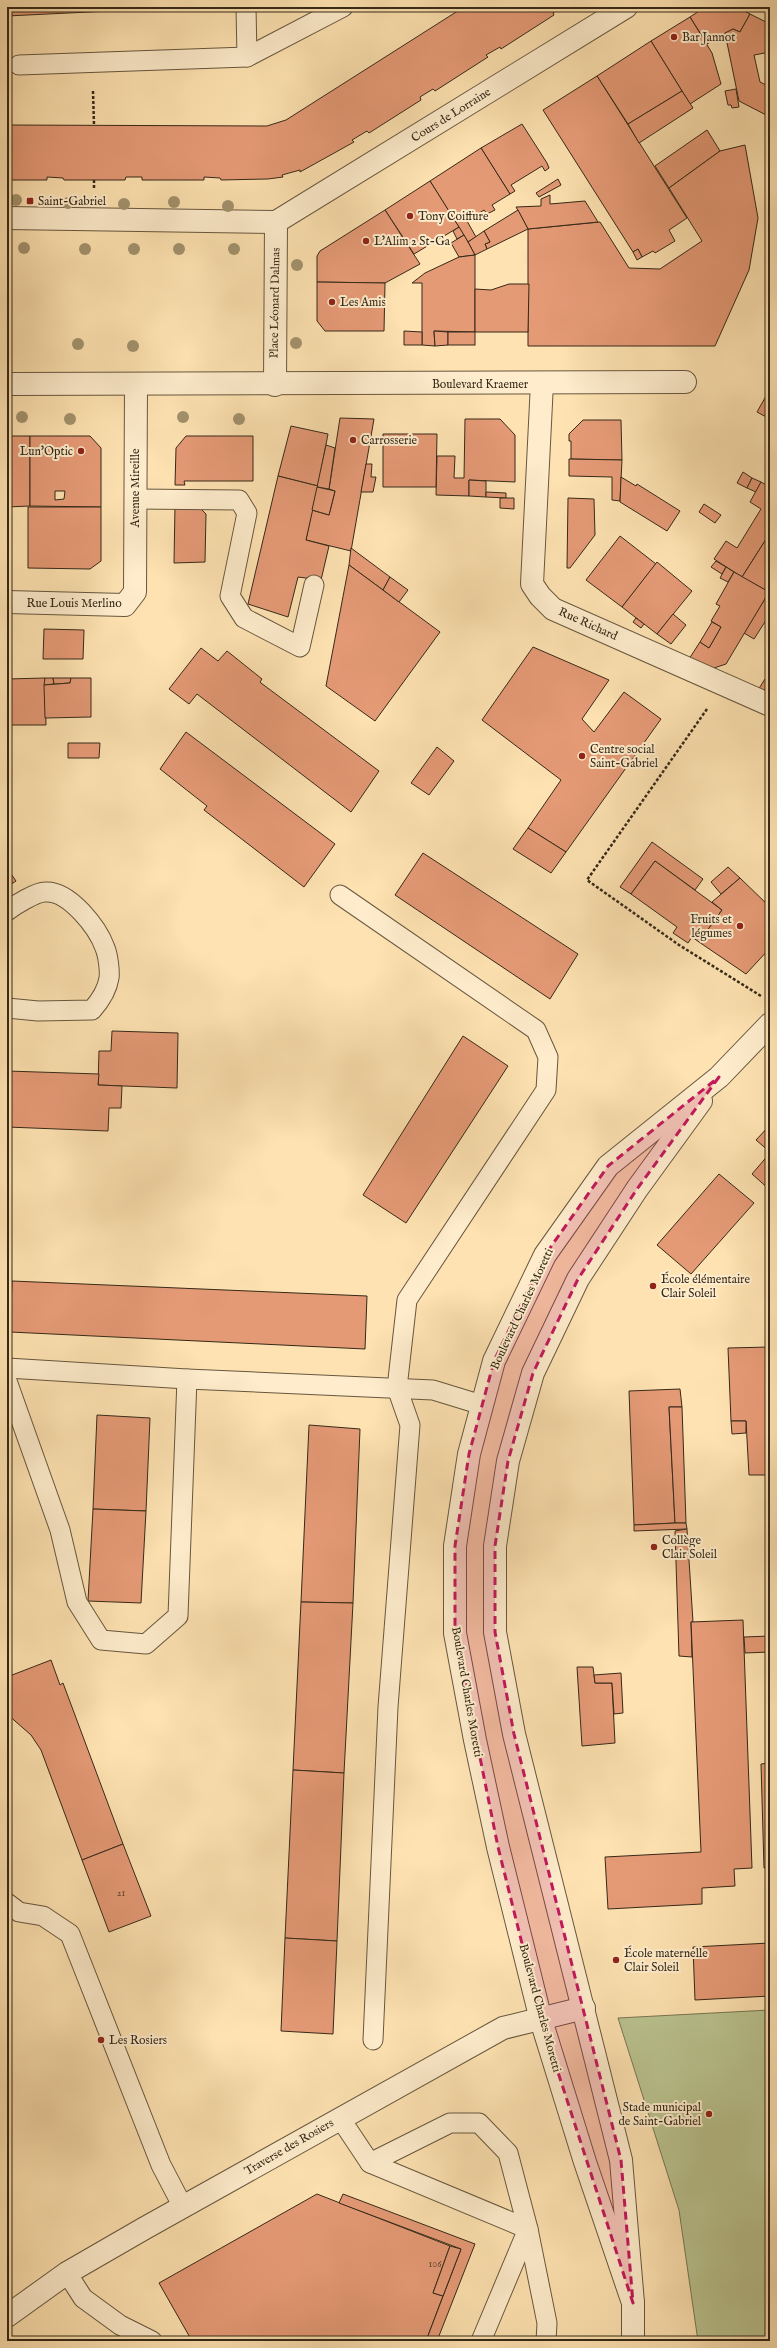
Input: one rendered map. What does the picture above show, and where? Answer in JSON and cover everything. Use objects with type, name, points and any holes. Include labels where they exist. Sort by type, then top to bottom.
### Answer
[{"type":"street","name":"Cours de Lorraine","points":[[276,222],[626,7]]},
{"type":"street","points":[[7,218],[276,222]]},
{"type":"street","name":"Place Léonard Dalmas","points":[[275,385],[276,222]]},
{"type":"street","name":"Boulevard Kraemer","points":[[275,385],[685,382]]},
{"type":"street","name":"Rue Richard","points":[[542,383],[532,584],[540,596],[553,609],[770,705]]},
{"type":"street","points":[[7,384],[275,385]]},
{"type":"street","name":"Avenue Mireille","points":[[135,592],[136,384]]},
{"type":"street","name":"Rue Louis Merlino","points":[[7,602],[125,605],[135,592]]},
{"type":"street","name":"Boulevard Charles Moretti","points":[[633,2303],[585,2162],[541,2020],[478,1755],[455,1633],[455,1546],[469,1454],[494,1361],[545,1255],[608,1166],[719,1077],[770,1024]]},
{"type":"street","name":"Boulevard Charles Moretti","points":[[633,2341],[633,2303],[621,2160],[514,1734],[495,1632],[495,1546],[508,1461],[537,1366],[578,1279],[638,1189],[719,1077]]},
{"type":"street","name":"Traverse des Rosiers","points":[[7,2316],[67,2273],[340,2118],[503,2028],[541,2020],[584,2008]]},
{"type":"lane","points":[[246,7],[247,57]]},
{"type":"lane","points":[[19,65],[247,57],[343,7]]},
{"type":"lane","points":[[135,499],[239,500],[247,512],[230,596],[244,618],[300,648],[314,585]]},
{"type":"lane","points":[[7,911],[17,904],[45,892],[68,898],[88,920],[105,948],[109,978],[102,999],[92,1010],[38,1011],[7,1008]]},
{"type":"lane","points":[[340,895],[536,1030],[548,1057],[546,1090],[407,1300],[397,1388],[410,1425],[388,1707],[373,2040]]},
{"type":"lane","points":[[7,1368],[187,1379],[433,1390],[482,1405]]},
{"type":"lane","points":[[7,1381],[60,1530],[77,1602],[101,1640],[146,1644],[178,1616],[187,1379]]},
{"type":"lane","points":[[11,1909],[43,1916],[70,1934],[161,2165],[183,2207]]},
{"type":"lane","points":[[340,2118],[370,2163],[528,2229]]},
{"type":"lane","points":[[370,2163],[450,2123],[479,2123],[508,2153],[528,2229],[548,2323],[546,2341]]},
{"type":"lane","points":[[481,2341],[528,2229]]},
{"type":"lane","points":[[67,2273],[83,2298],[120,2325],[152,2341]]},
{"type":"path","points":[[92,62],[94,125]]},
{"type":"path","points":[[724,685],[587,880],[691,952],[764,998]]},
{"type":"highlighted area","points":[[719,1077],[637,1189],[578,1279],[533,1373],[508,1461],[495,1546],[495,1632],[514,1734],[621,2160],[633,2303],[541,2020],[498,1847],[455,1633],[455,1546],[469,1454],[494,1361],[545,1255],[608,1166]]},
{"type":"green space","name":"Stade municipal de Saint-Gabriel","points":[[770,2010],[770,2341],[698,2341],[679,2210],[618,2018]]},
{"type":"building","points":[[7,7],[191,7],[7,16]]},
{"type":"building","points":[[464,7],[562,7],[553,13],[554,15],[501,49],[500,47],[486,55],[488,57],[435,91],[433,89],[420,97],[421,100],[369,133],[367,131],[352,140],[354,142],[300,172],[300,170],[282,175],[283,177],[268,179],[221,180],[220,178],[204,177],[204,180],[142,180],[142,177],[126,177],[125,180],[64,180],[63,178],[47,177],[47,180],[7,180],[7,125],[267,126],[286,120]]},
{"type":"building","points":[[705,7],[737,7],[750,14],[740,32],[733,29],[707,44],[690,17]]},
{"type":"building","points":[[750,14],[770,24],[770,52],[754,55],[760,82],[770,87],[770,117],[739,101],[725,33],[733,29],[740,32]]},
{"type":"building","points":[[690,17],[712,53],[721,84],[690,104],[651,41]]},
{"type":"building","points":[[651,41],[682,91],[628,124],[597,76]]},
{"type":"building","points":[[597,76],[687,218],[669,230],[675,241],[655,253],[653,251],[642,257],[638,249],[633,252],[543,110]]},
{"type":"building","points":[[736,89],[739,107],[732,108],[731,105],[728,105],[725,91]]},
{"type":"building","points":[[682,91],[693,108],[639,143],[628,124]]},
{"type":"building","points":[[522,124],[549,168],[545,171],[542,166],[511,185],[515,191],[510,194],[481,148]]},
{"type":"building","points":[[707,130],[720,151],[669,188],[655,166]]},
{"type":"building","points":[[745,145],[758,218],[749,270],[715,346],[528,346],[528,229],[600,222],[629,268],[660,269],[702,241],[669,188],[720,151]]},
{"type":"building","points":[[481,148],[510,194],[492,205],[495,210],[487,214],[484,210],[467,221],[476,237],[468,242],[430,181]]},
{"type":"building","points":[[558,179],[561,185],[539,197],[536,193]]},
{"type":"building","points":[[430,181],[459,227],[414,254],[385,210]]},
{"type":"building","points":[[550,195],[550,204],[585,201],[598,222],[528,229],[516,207],[541,206],[541,199]]},
{"type":"building","points":[[385,210],[420,264],[385,283],[317,282],[317,256],[320,251]]},
{"type":"building","points":[[518,210],[528,229],[487,249],[485,244],[490,242],[484,231]]},
{"type":"building","points":[[459,227],[464,235],[457,239],[453,231]]},
{"type":"building","points":[[484,231],[490,242],[485,244],[487,249],[475,255],[468,242]]},
{"type":"building","points":[[464,235],[475,255],[459,257],[451,243]]},
{"type":"building","points":[[638,249],[642,257],[637,260],[633,252]]},
{"type":"building","points":[[475,255],[475,332],[434,331],[435,346],[422,345],[422,283],[412,283],[425,273],[459,257]]},
{"type":"building","points":[[317,282],[385,283],[384,331],[325,331],[317,321]]},
{"type":"building","points":[[509,284],[529,284],[528,332],[475,332],[475,289],[491,290]]},
{"type":"building","points":[[404,331],[422,332],[422,345],[404,345]]},
{"type":"building","points":[[434,331],[448,332],[448,345],[435,346]]},
{"type":"building","points":[[448,332],[475,332],[475,345],[448,345]]},
{"type":"building","points":[[770,389],[770,419],[757,412]]},
{"type":"building","points":[[340,418],[374,419],[351,551],[306,540],[312,510],[329,515],[335,491],[329,489]]},
{"type":"building","points":[[465,419],[500,419],[515,435],[515,482],[469,480],[469,496],[436,495],[437,456],[455,456],[454,478],[464,478]]},
{"type":"building","points":[[583,420],[621,420],[622,460],[571,459],[571,441],[569,441],[569,434]]},
{"type":"building","points":[[291,426],[328,434],[318,486],[278,476]]},
{"type":"building","points":[[383,434],[437,434],[436,487],[383,487]]},
{"type":"building","points":[[7,436],[30,436],[30,506],[7,507]]},
{"type":"building","points":[[30,436],[90,436],[101,448],[101,507],[30,506]],"holes":[[[55,491],[65,491],[64,499],[55,500]]]},
{"type":"building","points":[[186,436],[253,436],[253,481],[184,481],[185,485],[175,485],[176,448]]},
{"type":"building","points":[[326,445],[335,448],[329,489],[317,487]]},
{"type":"building","points":[[569,459],[622,460],[620,501],[612,500],[612,477],[569,476]]},
{"type":"building","points":[[366,464],[372,464],[371,477],[376,477],[373,492],[361,492]]},
{"type":"building","points":[[743,472],[752,478],[747,488],[737,483]]},
{"type":"building","points":[[278,476],[318,486],[306,540],[329,546],[321,580],[298,577],[288,617],[248,604]]},
{"type":"building","points":[[621,477],[636,486],[637,484],[680,511],[667,531],[620,502]]},
{"type":"building","points":[[752,478],[761,482],[756,492],[747,488]]},
{"type":"building","points":[[469,480],[486,481],[486,497],[469,496]]},
{"type":"building","points":[[761,482],[770,487],[770,533],[742,577],[714,559],[726,541],[737,548],[761,509],[750,502]]},
{"type":"building","points":[[317,487],[335,491],[329,515],[312,510]]},
{"type":"building","points":[[486,492],[506,493],[506,498],[486,497]]},
{"type":"building","points":[[500,498],[514,498],[514,509],[500,508]]},
{"type":"building","points":[[568,498],[594,499],[595,535],[570,568],[567,568]]},
{"type":"building","points":[[704,504],[721,515],[715,523],[699,512]]},
{"type":"building","points":[[175,506],[198,506],[206,514],[205,562],[174,563]]},
{"type":"building","points":[[28,507],[101,507],[101,561],[90,569],[28,568]]},
{"type":"building","points":[[770,533],[770,614],[754,639],[744,633],[769,592],[742,577]]},
{"type":"building","points":[[620,536],[656,564],[622,607],[586,580]]},
{"type":"building","points":[[351,548],[390,577],[383,590],[349,565]]},
{"type":"building","points":[[716,561],[726,567],[722,574],[711,567]]},
{"type":"building","points":[[657,562],[692,591],[657,634],[622,607]]},
{"type":"building","points":[[349,565],[440,632],[375,721],[326,686]]},
{"type":"building","points":[[726,567],[734,572],[728,582],[720,578]]},
{"type":"building","points":[[734,572],[769,592],[726,664],[711,669],[689,659],[700,642],[709,648],[721,627],[711,621],[720,606],[716,604]]},
{"type":"building","points":[[390,577],[408,590],[399,602],[383,590]]},
{"type":"building","points":[[673,614],[686,625],[671,644],[657,634]]},
{"type":"building","points":[[636,618],[644,624],[641,628],[633,622]]},
{"type":"building","points":[[712,622],[721,627],[709,648],[700,642]]},
{"type":"building","points":[[44,629],[84,630],[83,659],[43,659]]},
{"type":"building","name":"Centre social Saint-Gabriel","points":[[533,647],[609,680],[582,719],[594,732],[624,692],[661,719],[566,852],[528,828],[561,780],[482,720]]},
{"type":"building","points":[[201,648],[218,661],[227,651],[262,679],[260,682],[261,683],[379,771],[351,812],[197,694],[189,704],[169,689]]},
{"type":"building","points":[[45,678],[46,725],[7,725],[7,679]]},
{"type":"building","points":[[45,678],[53,678],[54,684],[44,685]]},
{"type":"building","points":[[53,678],[71,678],[70,683],[54,684]]},
{"type":"building","points":[[71,678],[91,678],[91,717],[45,718],[44,685],[70,683]]},
{"type":"building","points":[[765,679],[770,682],[770,695],[758,690]]},
{"type":"building","points":[[186,732],[335,844],[304,887],[204,810],[207,806],[160,769]]},
{"type":"building","points":[[68,743],[100,743],[99,758],[68,758]]},
{"type":"building","points":[[437,747],[454,761],[429,795],[411,783]]},
{"type":"building","points":[[528,828],[566,852],[551,873],[513,849]]},
{"type":"building","points":[[652,842],[703,879],[695,890],[655,861],[631,894],[620,887]]},
{"type":"building","points":[[423,853],[578,954],[550,999],[395,895]]},
{"type":"building","points":[[655,861],[722,910],[699,942],[692,937],[688,943],[673,933],[677,927],[631,894]]},
{"type":"building","points":[[728,867],[740,878],[721,894],[711,882]]},
{"type":"building","points":[[7,868],[16,881],[7,887]]},
{"type":"building","name":"Fruits et légumes","points":[[740,878],[770,907],[770,948],[746,974],[699,942],[722,910],[712,902]]},
{"type":"building","points":[[112,1031],[178,1033],[177,1088],[98,1085],[99,1051],[111,1051]]},
{"type":"building","points":[[463,1036],[508,1066],[406,1223],[363,1195]]},
{"type":"building","points":[[7,1071],[99,1074],[98,1085],[122,1086],[121,1108],[109,1108],[108,1131],[7,1127]]},
{"type":"building","points":[[770,1125],[770,1152],[756,1140]]},
{"type":"building","points":[[770,1153],[770,1190],[752,1174]]},
{"type":"building","points":[[719,1174],[754,1203],[691,1274],[657,1245]]},
{"type":"building","points":[[12,1281],[367,1296],[365,1349],[10,1332]]},
{"type":"building","points":[[770,1347],[770,1432],[766,1432],[769,1475],[749,1475],[746,1421],[731,1421],[728,1348]]},
{"type":"building","points":[[680,1389],[682,1407],[669,1407],[675,1523],[634,1525],[629,1391]]},
{"type":"building","points":[[669,1407],[682,1407],[686,1523],[675,1523]]},
{"type":"building","points":[[97,1415],[150,1418],[146,1511],[93,1509]]},
{"type":"building","points":[[731,1421],[746,1421],[746,1433],[732,1434]]},
{"type":"building","points":[[309,1425],[360,1429],[353,1603],[301,1602]]},
{"type":"building","points":[[766,1432],[770,1432],[770,1452],[768,1452]]},
{"type":"building","points":[[93,1509],[146,1511],[141,1603],[88,1601]]},
{"type":"building","points":[[686,1523],[687,1529],[634,1531],[634,1525]]},
{"type":"building","points":[[687,1529],[693,1622],[691,1622],[692,1657],[679,1656],[675,1531]]},
{"type":"building","points":[[301,1602],[353,1603],[344,1773],[293,1770]]},
{"type":"building","points":[[743,1620],[752,1868],[734,1869],[735,1886],[702,1888],[702,1904],[608,1909],[605,1857],[701,1852],[691,1622]]},
{"type":"building","points":[[770,1636],[770,1652],[745,1653],[744,1637]]},
{"type":"building","points":[[51,1660],[60,1685],[63,1683],[123,1844],[82,1860],[41,1750],[31,1735],[7,1714],[7,1677]]},
{"type":"building","points":[[577,1667],[593,1667],[595,1683],[612,1683],[615,1743],[582,1746]]},
{"type":"building","points":[[621,1673],[623,1713],[614,1714],[612,1683],[595,1683],[594,1675]]},
{"type":"building","points":[[770,1763],[770,1868],[764,1868],[761,1764]]},
{"type":"building","points":[[293,1770],[344,1773],[337,1941],[285,1938]]},
{"type":"building","points":[[123,1844],[151,1916],[109,1932],[82,1860]]},
{"type":"building","points":[[285,1938],[337,1941],[333,2034],[281,2031]]},
{"type":"building","points":[[770,1943],[770,1996],[695,2000],[693,1947]]},
{"type":"building","points":[[317,2194],[450,2246],[433,2293],[443,2296],[426,2341],[192,2341],[159,2283]]},
{"type":"building","points":[[343,2194],[475,2244],[437,2341],[426,2341],[461,2249],[339,2203]]},
{"type":"building","points":[[450,2246],[461,2249],[443,2296],[433,2293]]},
{"type":"place","name":"Bar Jannot","points":[[674,37]]},
{"type":"place","name":"Saint-Gabriel","points":[[30,201]]},
{"type":"place","name":"Tony Coiffure","points":[[410,216]]},
{"type":"place","name":"L'Alim 2 St-Ga","points":[[366,241]]},
{"type":"place","name":"Les Amis","points":[[332,302]]},
{"type":"place","name":"Carrosserie","points":[[353,440]]},
{"type":"place","name":"Lun'Optic","points":[[81,451]]},
{"type":"place","name":"Centre social Saint-Gabriel","points":[[582,756]]},
{"type":"place","name":"Fruits et légumes","points":[[740,926]]},
{"type":"place","name":"École élémentaire Clair Soleil","points":[[653,1286]]},
{"type":"place","name":"Collège Clair Soleil","points":[[654,1547]]},
{"type":"place","name":"École maternelle Clair Soleil","points":[[616,1960]]},
{"type":"place","name":"Les Rosiers","points":[[101,2040]]},
{"type":"place","name":"Stade municipal de Saint-Gabriel","points":[[709,2114]]}]
